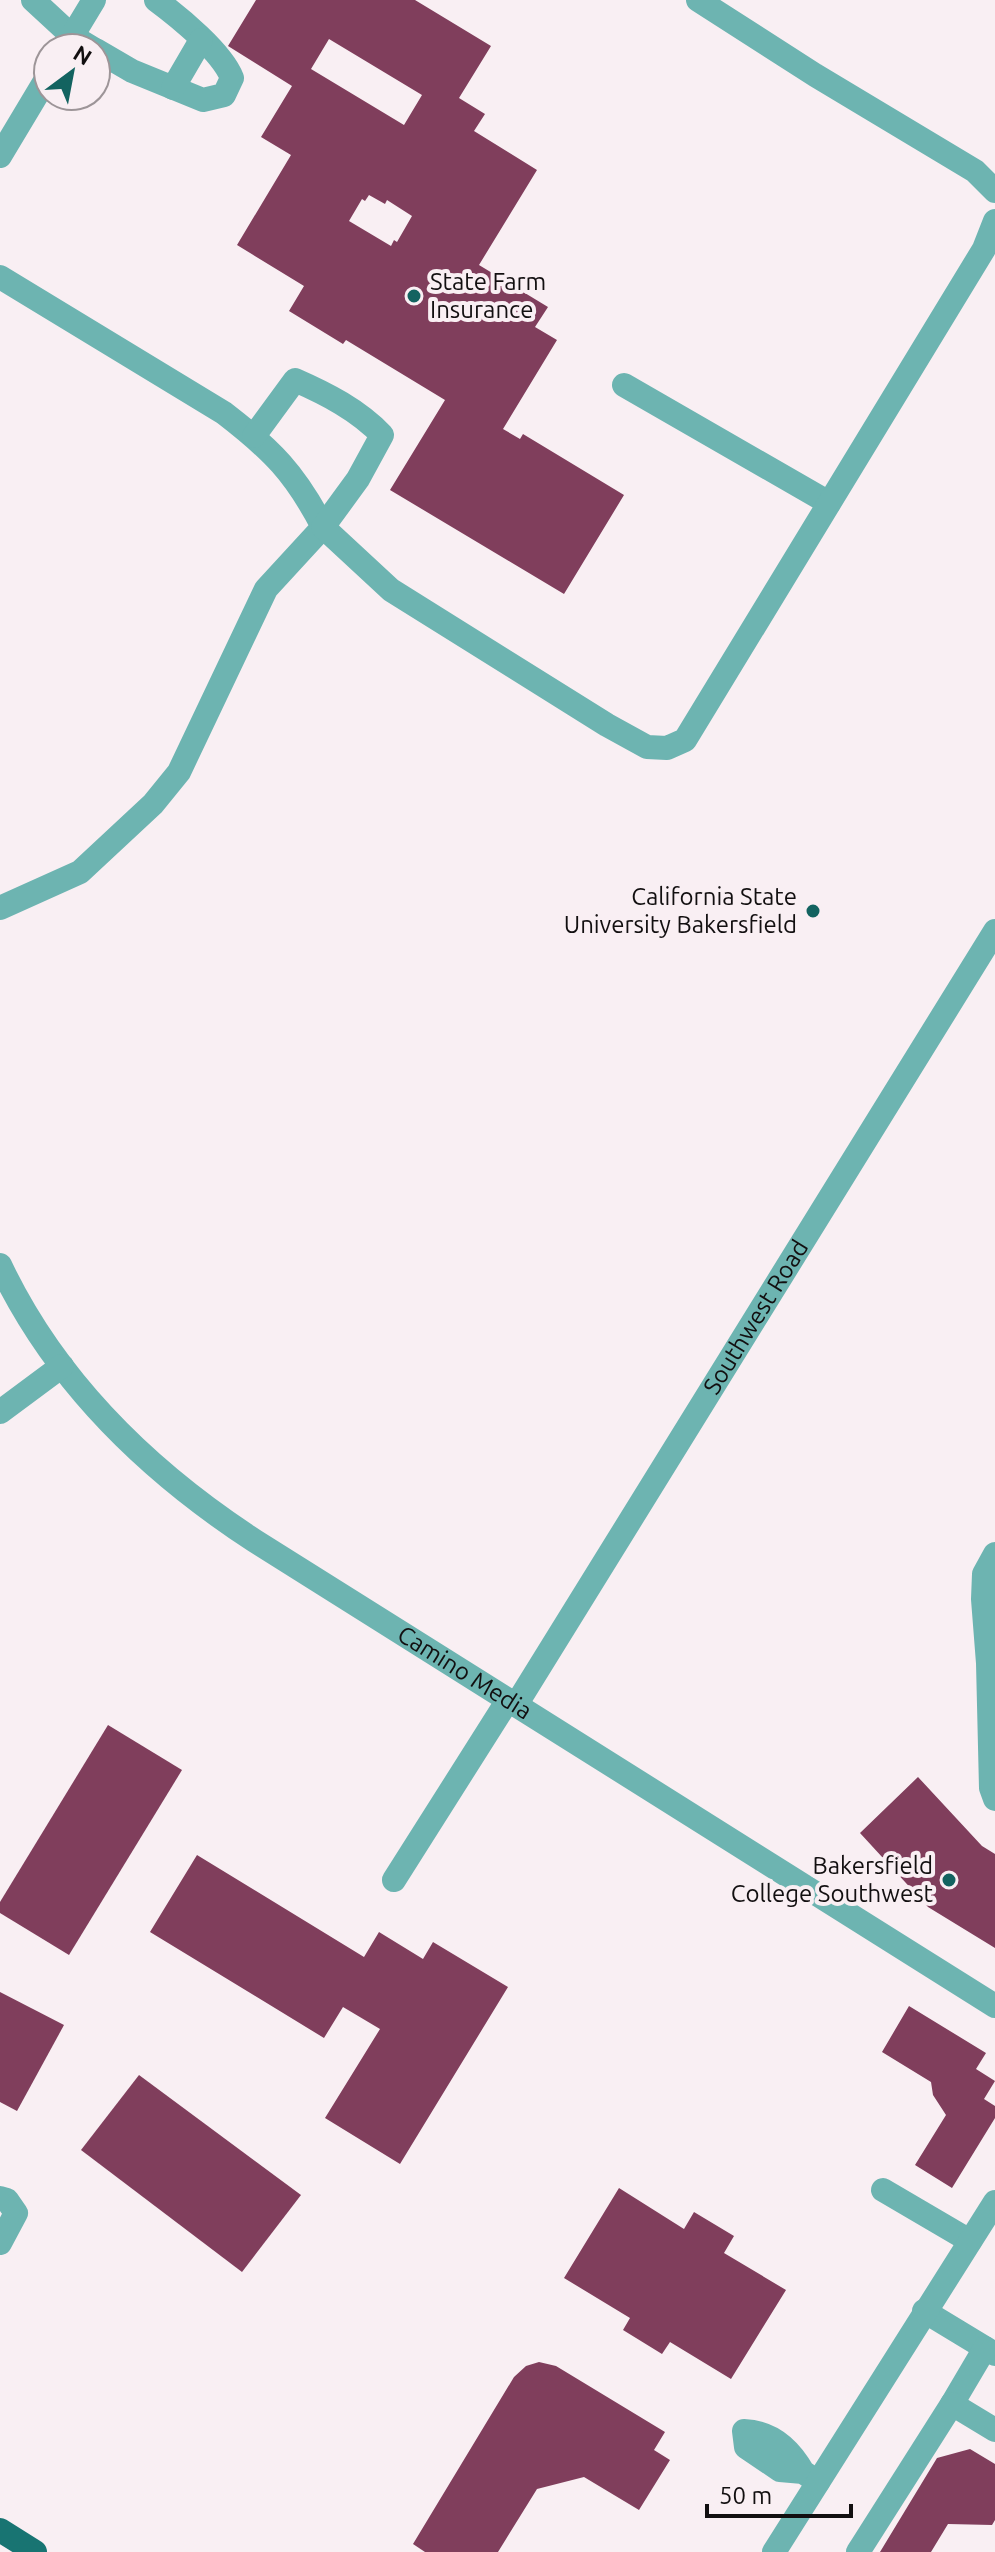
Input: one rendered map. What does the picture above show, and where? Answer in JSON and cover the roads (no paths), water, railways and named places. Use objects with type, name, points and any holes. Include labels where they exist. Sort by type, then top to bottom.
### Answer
[{"type":"main road","points":[[0,2530],[35,2552]]},
{"type":"street","points":[[33,0],[66,32]]},
{"type":"street","points":[[85,32],[94,0]]},
{"type":"street","points":[[112,61],[203,100],[224,95],[232,78],[226,62],[183,20],[156,0]]},
{"type":"street","points":[[698,0],[975,171],[995,191]]},
{"type":"street","points":[[173,88],[201,40]]},
{"type":"street","points":[[0,156],[32,103]]},
{"type":"street","points":[[0,277],[224,413],[254,436],[303,489],[323,527],[391,590],[620,732],[647,747],[667,748],[685,740],[984,249],[995,221]]},
{"type":"street","points":[[0,908],[80,872],[153,804],[179,772],[266,589],[323,527],[358,479],[382,435],[367,419],[295,380],[254,436]]},
{"type":"street","points":[[624,385],[829,503]]},
{"type":"street","name":"Southwest Road","points":[[394,1880],[512,1703],[995,931]]},
{"type":"street","name":"Camino Media","points":[[0,1265],[29,1317],[62,1366],[99,1412],[185,1492],[223,1520],[995,2006]]},
{"type":"street","points":[[0,1412],[62,1366]]},
{"type":"street","points":[[995,1554],[984,1574],[983,1599],[992,1665],[991,1788],[995,1799]]},
{"type":"street","points":[[883,2190],[970,2241]]},
{"type":"street","points":[[0,2198],[7,2200],[16,2213],[0,2243]]},
{"type":"street","points":[[774,2552],[810,2477],[995,2202]]},
{"type":"street","points":[[858,2552],[952,2404],[990,2351],[924,2311]]},
{"type":"street","points":[[952,2404],[995,2430]]},
{"type":"street","points":[[741,2429],[760,2431],[791,2451],[810,2477]]},
{"type":"place","name":"State Farm Insurance","points":[[414,296]]},
{"type":"place","name":"California State University Bakersfield","points":[[813,911]]},
{"type":"place","name":"Bakersfield College Southwest","points":[[949,1880]]}]
